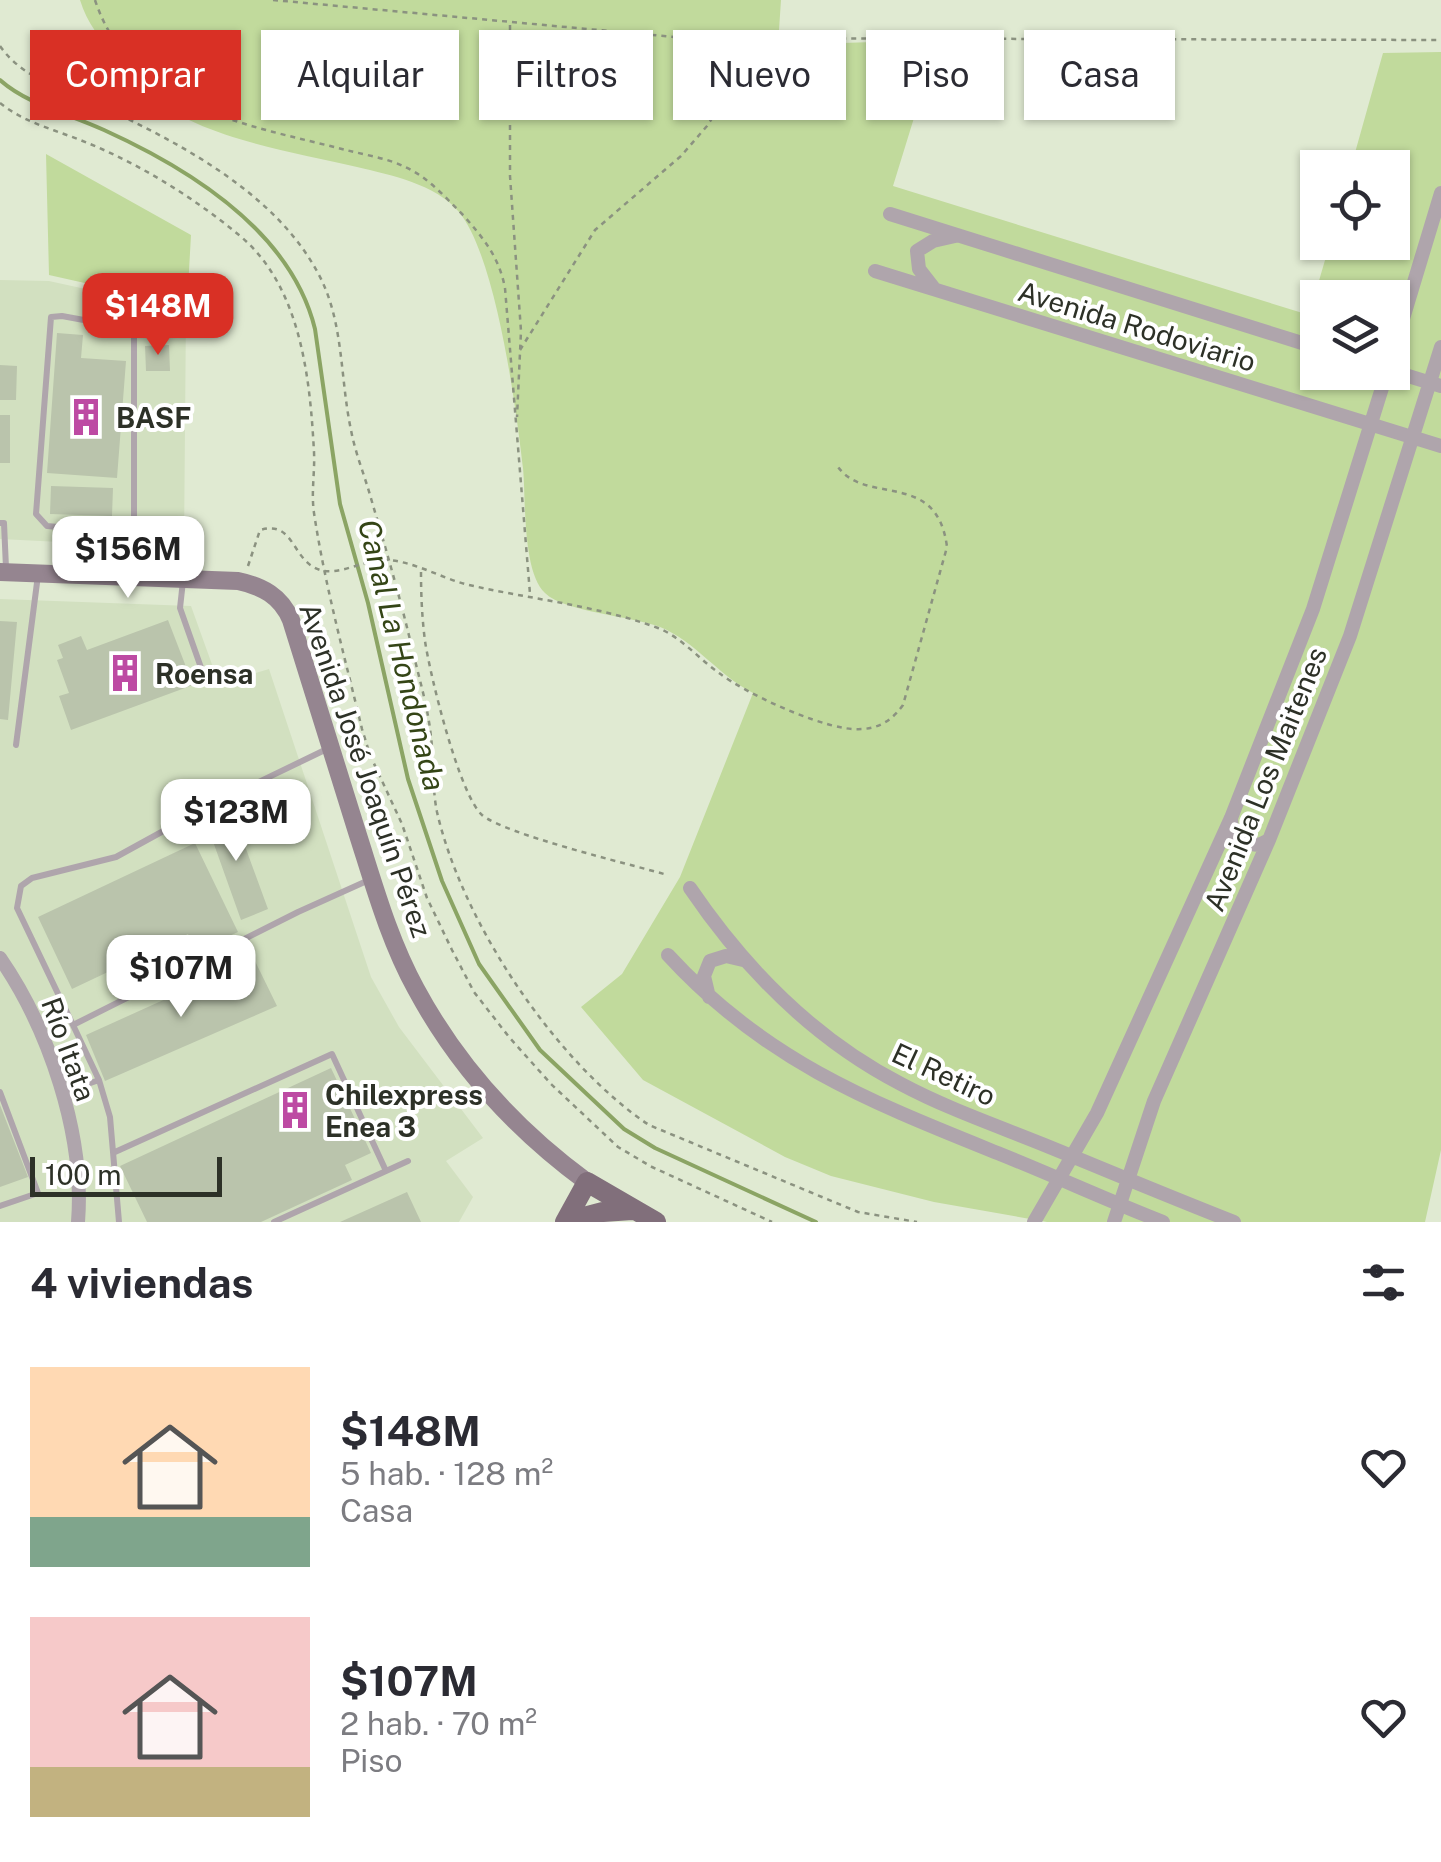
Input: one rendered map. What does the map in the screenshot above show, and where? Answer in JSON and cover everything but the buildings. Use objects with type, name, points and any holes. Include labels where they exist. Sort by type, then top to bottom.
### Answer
[{"type":"main road","points":[[3,572],[245,583]]},
{"type":"main road","name":"Avenida José Joaquín Pérez","points":[[245,583],[268,592],[282,603],[291,620],[372,879],[406,970],[459,1057],[527,1134],[587,1182],[656,1222]]},
{"type":"main road","points":[[565,1222],[587,1182]]},
{"type":"main road","points":[[565,1222],[632,1210]]},
{"type":"street","points":[[1410,295],[1441,193]]},
{"type":"street","name":"Avenida Rodoviario","points":[[890,214],[1300,342]]},
{"type":"street","points":[[935,289],[919,268],[917,251],[932,240],[956,236]]},
{"type":"street","name":"Avenida Rodoviario","points":[[875,271],[1441,446]]},
{"type":"street","name":"Avenida Los Maitenes","points":[[1114,1222],[1160,1086],[1269,840],[1350,636],[1414,438],[1436,384],[1441,347]]},
{"type":"street","points":[[1410,377],[1436,384]]},
{"type":"street","name":"Avenida Los Maitenes","points":[[1035,1219],[1074,1157],[1120,1065],[1230,818],[1301,641],[1383,390]]},
{"type":"street","points":[[1230,818],[1232,831],[1242,843],[1259,845],[1269,840]]},
{"type":"street","name":"El Retiro","points":[[690,888],[744,960],[812,1025],[874,1070],[926,1097],[1234,1222]]},
{"type":"street","name":"El Retiro","points":[[668,955],[708,997],[752,1032],[826,1079],[1164,1222]]},
{"type":"street","points":[[708,997],[704,976],[710,960],[726,956],[744,960]]},
{"type":"street","name":"Río Itata","points":[[0,958],[29,1006],[61,1093],[77,1159],[78,1222]]},
{"type":"lane","points":[[130,577],[134,534],[134,336],[128,328],[52,317],[36,514],[46,526],[134,534]]},
{"type":"lane","points":[[0,523],[4,523],[3,572]]},
{"type":"lane","points":[[16,744],[38,574]]},
{"type":"lane","points":[[183,579],[180,608],[205,679]]},
{"type":"lane","points":[[119,1222],[116,1152],[99,1080],[17,908],[21,886],[43,874],[116,857],[330,747]]},
{"type":"lane","points":[[74,1025],[372,879]]},
{"type":"lane","points":[[116,1152],[332,1054],[386,1172]]},
{"type":"lane","points":[[61,1093],[99,1080]]},
{"type":"lane","points":[[0,1092],[38,1192],[0,1206]]},
{"type":"lane","points":[[274,1222],[408,1161]]},
{"type":"path","points":[[95,0],[111,36],[136,68],[184,102],[237,122],[405,166],[446,197],[493,250],[501,269],[531,597]]},
{"type":"path","points":[[273,0],[673,37]]},
{"type":"path","points":[[510,24],[510,176],[520,350],[516,424]]},
{"type":"path","points":[[846,39],[1441,40]]},
{"type":"path","points":[[0,46],[32,78],[154,131],[204,162],[257,200],[319,274],[334,313],[351,432],[389,561],[428,717],[436,810],[451,858],[490,944],[538,1018],[624,1108],[649,1125],[858,1212],[916,1222]]},
{"type":"path","points":[[0,103],[158,178],[244,239],[266,265],[287,298],[298,331],[314,455],[314,511],[324,570],[370,755],[402,824],[428,898],[474,992],[550,1084],[618,1146],[667,1175],[772,1222]]},
{"type":"path","points":[[520,350],[595,230],[681,156],[710,120]]},
{"type":"path","points":[[245,583],[260,530],[281,530],[304,562],[324,570],[389,561],[470,585],[660,629],[720,675],[788,710],[826,724],[862,730],[891,721],[907,694],[947,546],[943,520],[936,510],[853,479],[836,464]]},
{"type":"path","points":[[421,570],[422,611],[432,674],[466,787],[481,814],[507,828],[664,874]]},
{"type":"shaded area","points":[[0,280],[49,281],[186,311],[184,546],[0,539]]},
{"type":"shaded area","points":[[0,599],[191,606],[219,684],[269,669],[371,977],[399,1027],[483,1138],[446,1161],[473,1197],[459,1222],[0,1222]]},
{"type":"green space","points":[[80,0],[781,0],[779,30],[673,30],[673,120],[846,120],[846,43],[866,42],[866,120],[913,120],[893,186],[1300,312],[1300,390],[1410,390],[1410,280],[1319,280],[1325,260],[1410,260],[1410,150],[1356,150],[1383,53],[1441,52],[1441,1150],[1425,1222],[1047,1222],[934,1202],[831,1176],[785,1157],[643,1080],[581,1007],[622,974],[680,877],[753,693],[673,633],[648,623],[567,605],[545,593],[538,583],[529,552],[523,468],[502,334],[484,262],[459,212],[438,194],[412,182],[245,141],[189,120],[241,120],[241,30],[94,30]]},
{"type":"green space","points":[[46,154],[191,235],[187,306],[49,275]]},
{"type":"waterway","name":"Canal La Hondonada","points":[[0,80],[36,103],[137,146],[202,184],[233,207],[284,262],[303,294],[315,329],[340,504],[368,603],[408,779],[442,881],[479,964],[540,1050],[624,1129],[655,1148],[816,1222]]},
{"type":"place","name":"BASF","points":[[86,417]]},
{"type":"place","name":"Roensa","points":[[125,673]]},
{"type":"place","name":"Chilexpress Enea 3","points":[[295,1110]]}]
